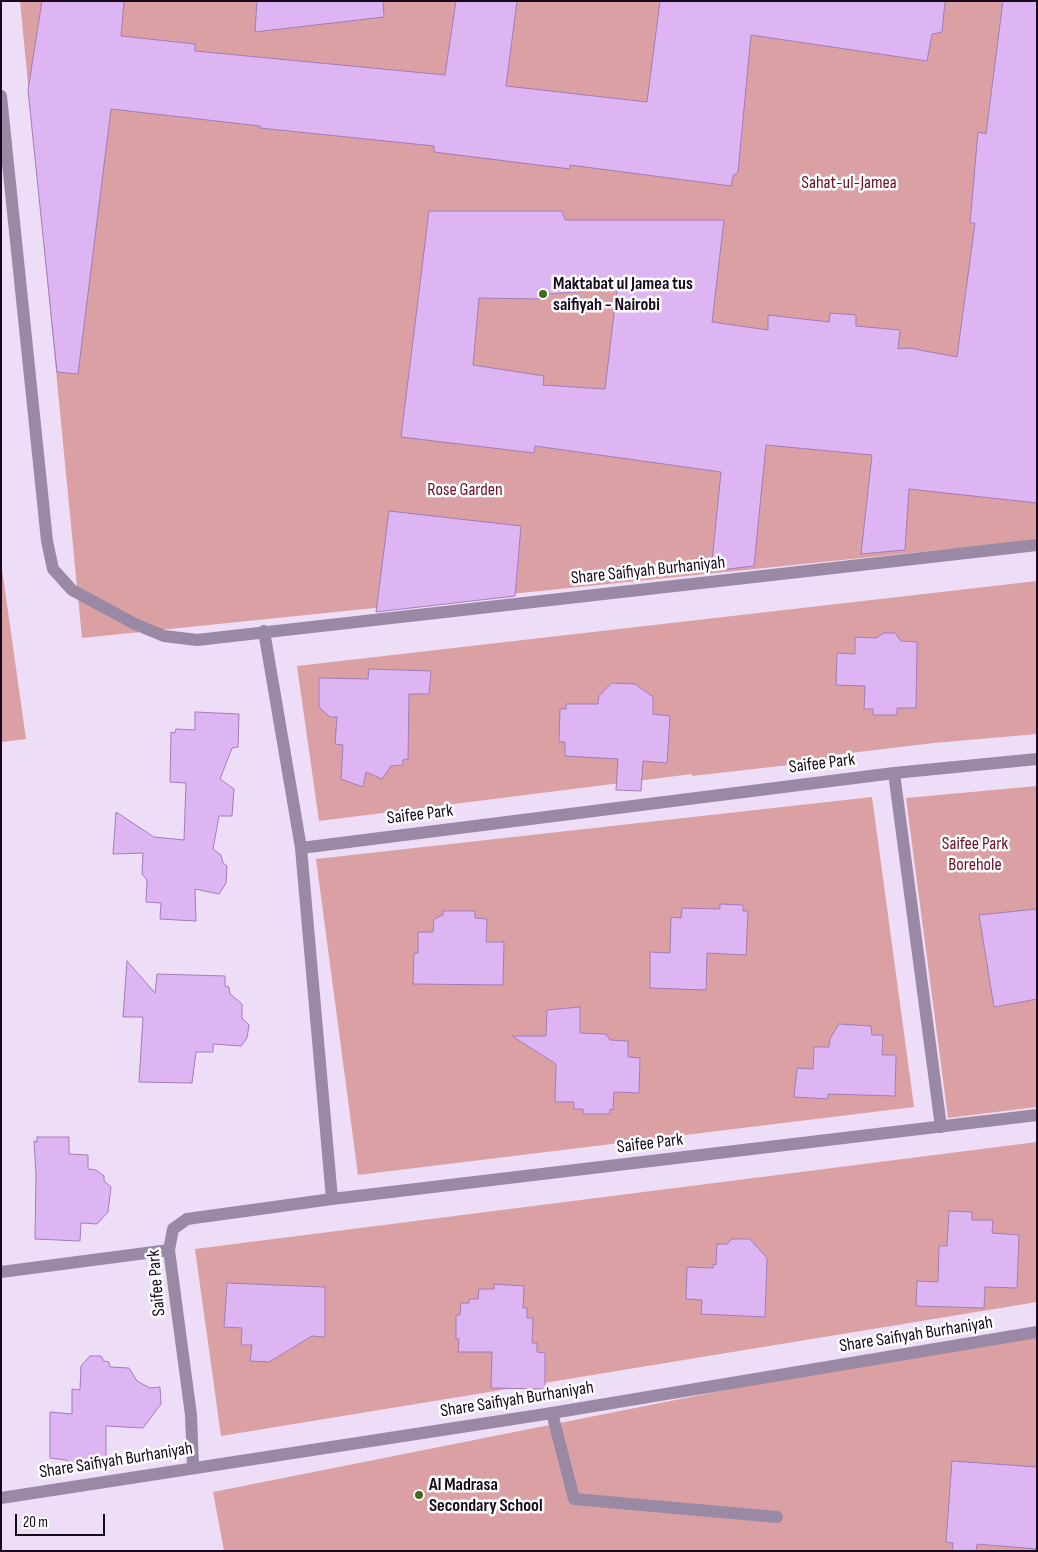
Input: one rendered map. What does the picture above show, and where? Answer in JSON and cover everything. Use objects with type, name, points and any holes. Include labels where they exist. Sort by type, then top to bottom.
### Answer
[{"type":"street","name":"Share Saifiyah Burhaniyah","points":[[1,96],[47,541],[53,569],[72,590],[135,624],[164,636],[197,640],[1037,545]]},
{"type":"street","points":[[264,632],[301,848],[332,1199]]},
{"type":"street","name":"Saifee Park","points":[[301,848],[894,773],[1037,759]]},
{"type":"street","points":[[894,773],[941,1127]]},
{"type":"street","name":"Saifee Park","points":[[193,1466],[191,1415],[169,1250],[173,1229],[187,1219],[332,1199],[1037,1115]]},
{"type":"street","points":[[1,1272],[169,1250]]},
{"type":"street","name":"Share Saifiyah Burhaniyah","points":[[1,1498],[193,1466],[552,1412],[1037,1332]]},
{"type":"street","points":[[552,1412],[574,1499],[777,1517]]},
{"type":"green space","name":"Maktabat ul Jamea tus saifiyah - Nairobi","points":[[20,1],[1037,1],[1037,540],[82,638]]},
{"type":"green space","points":[[1,562],[26,739],[1,742]]},
{"type":"green space","points":[[1037,581],[1037,734],[934,743],[833,755],[833,760],[692,776],[692,774],[319,821],[297,666]]},
{"type":"green space","name":"Saifee Park Borehole","points":[[1037,786],[1037,1107],[948,1118],[906,798]]},
{"type":"green space","points":[[872,797],[914,1107],[358,1175],[316,859]]},
{"type":"green space","points":[[1037,1142],[1037,1302],[221,1436],[195,1249]]},
{"type":"green space","points":[[1037,1328],[1037,1551],[224,1551],[213,1492]]},
{"type":"building","points":[[42,1],[124,1],[121,36],[195,44],[195,51],[445,75],[456,1],[517,1],[506,86],[647,102],[660,1],[945,1],[942,32],[932,34],[927,61],[751,35],[738,172],[733,176],[731,186],[570,165],[570,169],[434,152],[434,146],[260,128],[260,126],[111,109],[78,374],[57,372],[28,90]]},
{"type":"building","points":[[257,1],[383,1],[384,17],[255,32]]},
{"type":"building","points":[[1003,1],[1037,1],[1037,503],[909,489],[905,550],[861,554],[872,455],[766,445],[754,566],[711,571],[721,472],[535,446],[534,453],[401,437],[429,211],[562,211],[565,220],[724,220],[712,322],[768,330],[768,315],[829,322],[830,313],[856,315],[856,326],[900,330],[898,349],[909,348],[957,357],[975,223],[970,223],[978,132],[986,134]],"holes":[[[617,289],[605,389],[543,385],[544,376],[473,365],[479,298],[541,299],[548,294]]]},
{"type":"building","points":[[389,511],[521,526],[515,596],[376,612]]},
{"type":"building","points":[[884,633],[895,633],[901,641],[917,642],[916,708],[897,708],[897,715],[873,715],[873,709],[864,709],[865,686],[836,685],[837,653],[855,654],[855,637],[876,638]]},
{"type":"building","points":[[369,669],[431,671],[429,694],[409,694],[408,759],[403,760],[403,765],[391,766],[382,779],[366,772],[363,787],[341,779],[343,745],[335,744],[337,717],[330,717],[319,707],[319,678],[368,679]]},
{"type":"building","points":[[612,683],[635,684],[653,697],[653,714],[670,716],[667,763],[643,761],[641,791],[616,790],[618,759],[565,756],[565,742],[559,742],[560,709],[566,709],[566,704],[598,704],[599,696]]},
{"type":"building","points":[[195,712],[239,714],[238,747],[232,748],[220,779],[234,789],[232,816],[219,816],[213,849],[221,855],[223,863],[227,866],[226,883],[219,894],[195,889],[196,921],[160,919],[161,903],[146,902],[147,880],[142,874],[143,853],[113,854],[116,812],[154,837],[184,840],[186,783],[170,782],[171,732],[175,733],[176,729],[195,730]]},
{"type":"building","points":[[720,904],[743,905],[743,911],[748,911],[746,955],[707,953],[706,990],[650,988],[650,952],[670,953],[671,917],[681,918],[682,908],[720,909]]},
{"type":"building","points":[[1037,909],[1037,999],[994,1007],[979,915]]},
{"type":"building","points":[[443,911],[475,911],[475,918],[487,919],[486,942],[504,942],[503,985],[413,984],[414,953],[418,953],[418,932],[433,932],[434,919],[443,915]]},
{"type":"building","points":[[127,961],[155,993],[157,974],[225,976],[225,986],[229,987],[230,994],[242,1004],[242,1018],[249,1025],[247,1038],[241,1046],[213,1044],[213,1052],[196,1052],[192,1083],[139,1082],[143,1017],[123,1017]]},
{"type":"building","points":[[580,1007],[580,1033],[606,1034],[610,1040],[628,1041],[628,1057],[640,1058],[639,1093],[614,1092],[613,1110],[610,1109],[610,1114],[583,1114],[583,1109],[574,1109],[574,1102],[555,1102],[556,1064],[512,1036],[546,1036],[547,1010]]},
{"type":"building","points":[[839,1024],[871,1026],[872,1035],[883,1035],[882,1055],[896,1055],[895,1096],[828,1094],[828,1099],[794,1097],[797,1068],[813,1069],[814,1047],[829,1047],[830,1039]]},
{"type":"building","points":[[37,1137],[69,1137],[69,1154],[88,1155],[88,1169],[96,1170],[104,1176],[104,1181],[111,1187],[108,1212],[97,1224],[81,1223],[80,1241],[35,1239],[36,1175],[34,1141],[37,1142]]},
{"type":"building","points":[[949,1211],[972,1212],[972,1220],[993,1220],[992,1233],[1019,1235],[1017,1288],[985,1287],[984,1308],[916,1306],[917,1281],[938,1282],[939,1246],[947,1246]]},
{"type":"building","points":[[732,1239],[750,1239],[767,1258],[765,1317],[701,1314],[702,1300],[686,1299],[687,1267],[713,1268],[713,1264],[716,1265],[717,1244],[727,1244]]},
{"type":"building","points":[[227,1283],[325,1287],[325,1337],[312,1336],[269,1362],[250,1361],[252,1345],[241,1345],[242,1328],[224,1327]]},
{"type":"building","points":[[494,1284],[524,1286],[523,1308],[527,1308],[527,1318],[533,1318],[532,1343],[537,1343],[537,1352],[545,1353],[545,1389],[491,1388],[492,1352],[458,1352],[459,1339],[456,1339],[456,1315],[460,1315],[461,1303],[469,1303],[469,1299],[478,1299],[479,1289],[494,1289]]},
{"type":"building","points":[[90,1356],[101,1356],[104,1361],[109,1362],[110,1367],[129,1368],[137,1381],[150,1388],[160,1387],[161,1404],[143,1428],[106,1426],[106,1460],[83,1462],[81,1469],[66,1460],[50,1458],[50,1412],[72,1414],[72,1389],[80,1390],[81,1366]]},
{"type":"building","points":[[952,1461],[1037,1467],[1037,1549],[977,1544],[976,1551],[952,1551],[953,1543],[946,1542]]},
{"type":"place","name":"Maktabat ul Jamea tus saifiyah - Nairobi","points":[[543,294]]},
{"type":"place","name":"Al Madrasa Secondary School","points":[[419,1495]]},
{"type":"park label","name":"Sahat-ul-Jamea","points":[[849,183]]},
{"type":"park label","name":"Rose Garden","points":[[465,490]]}]
